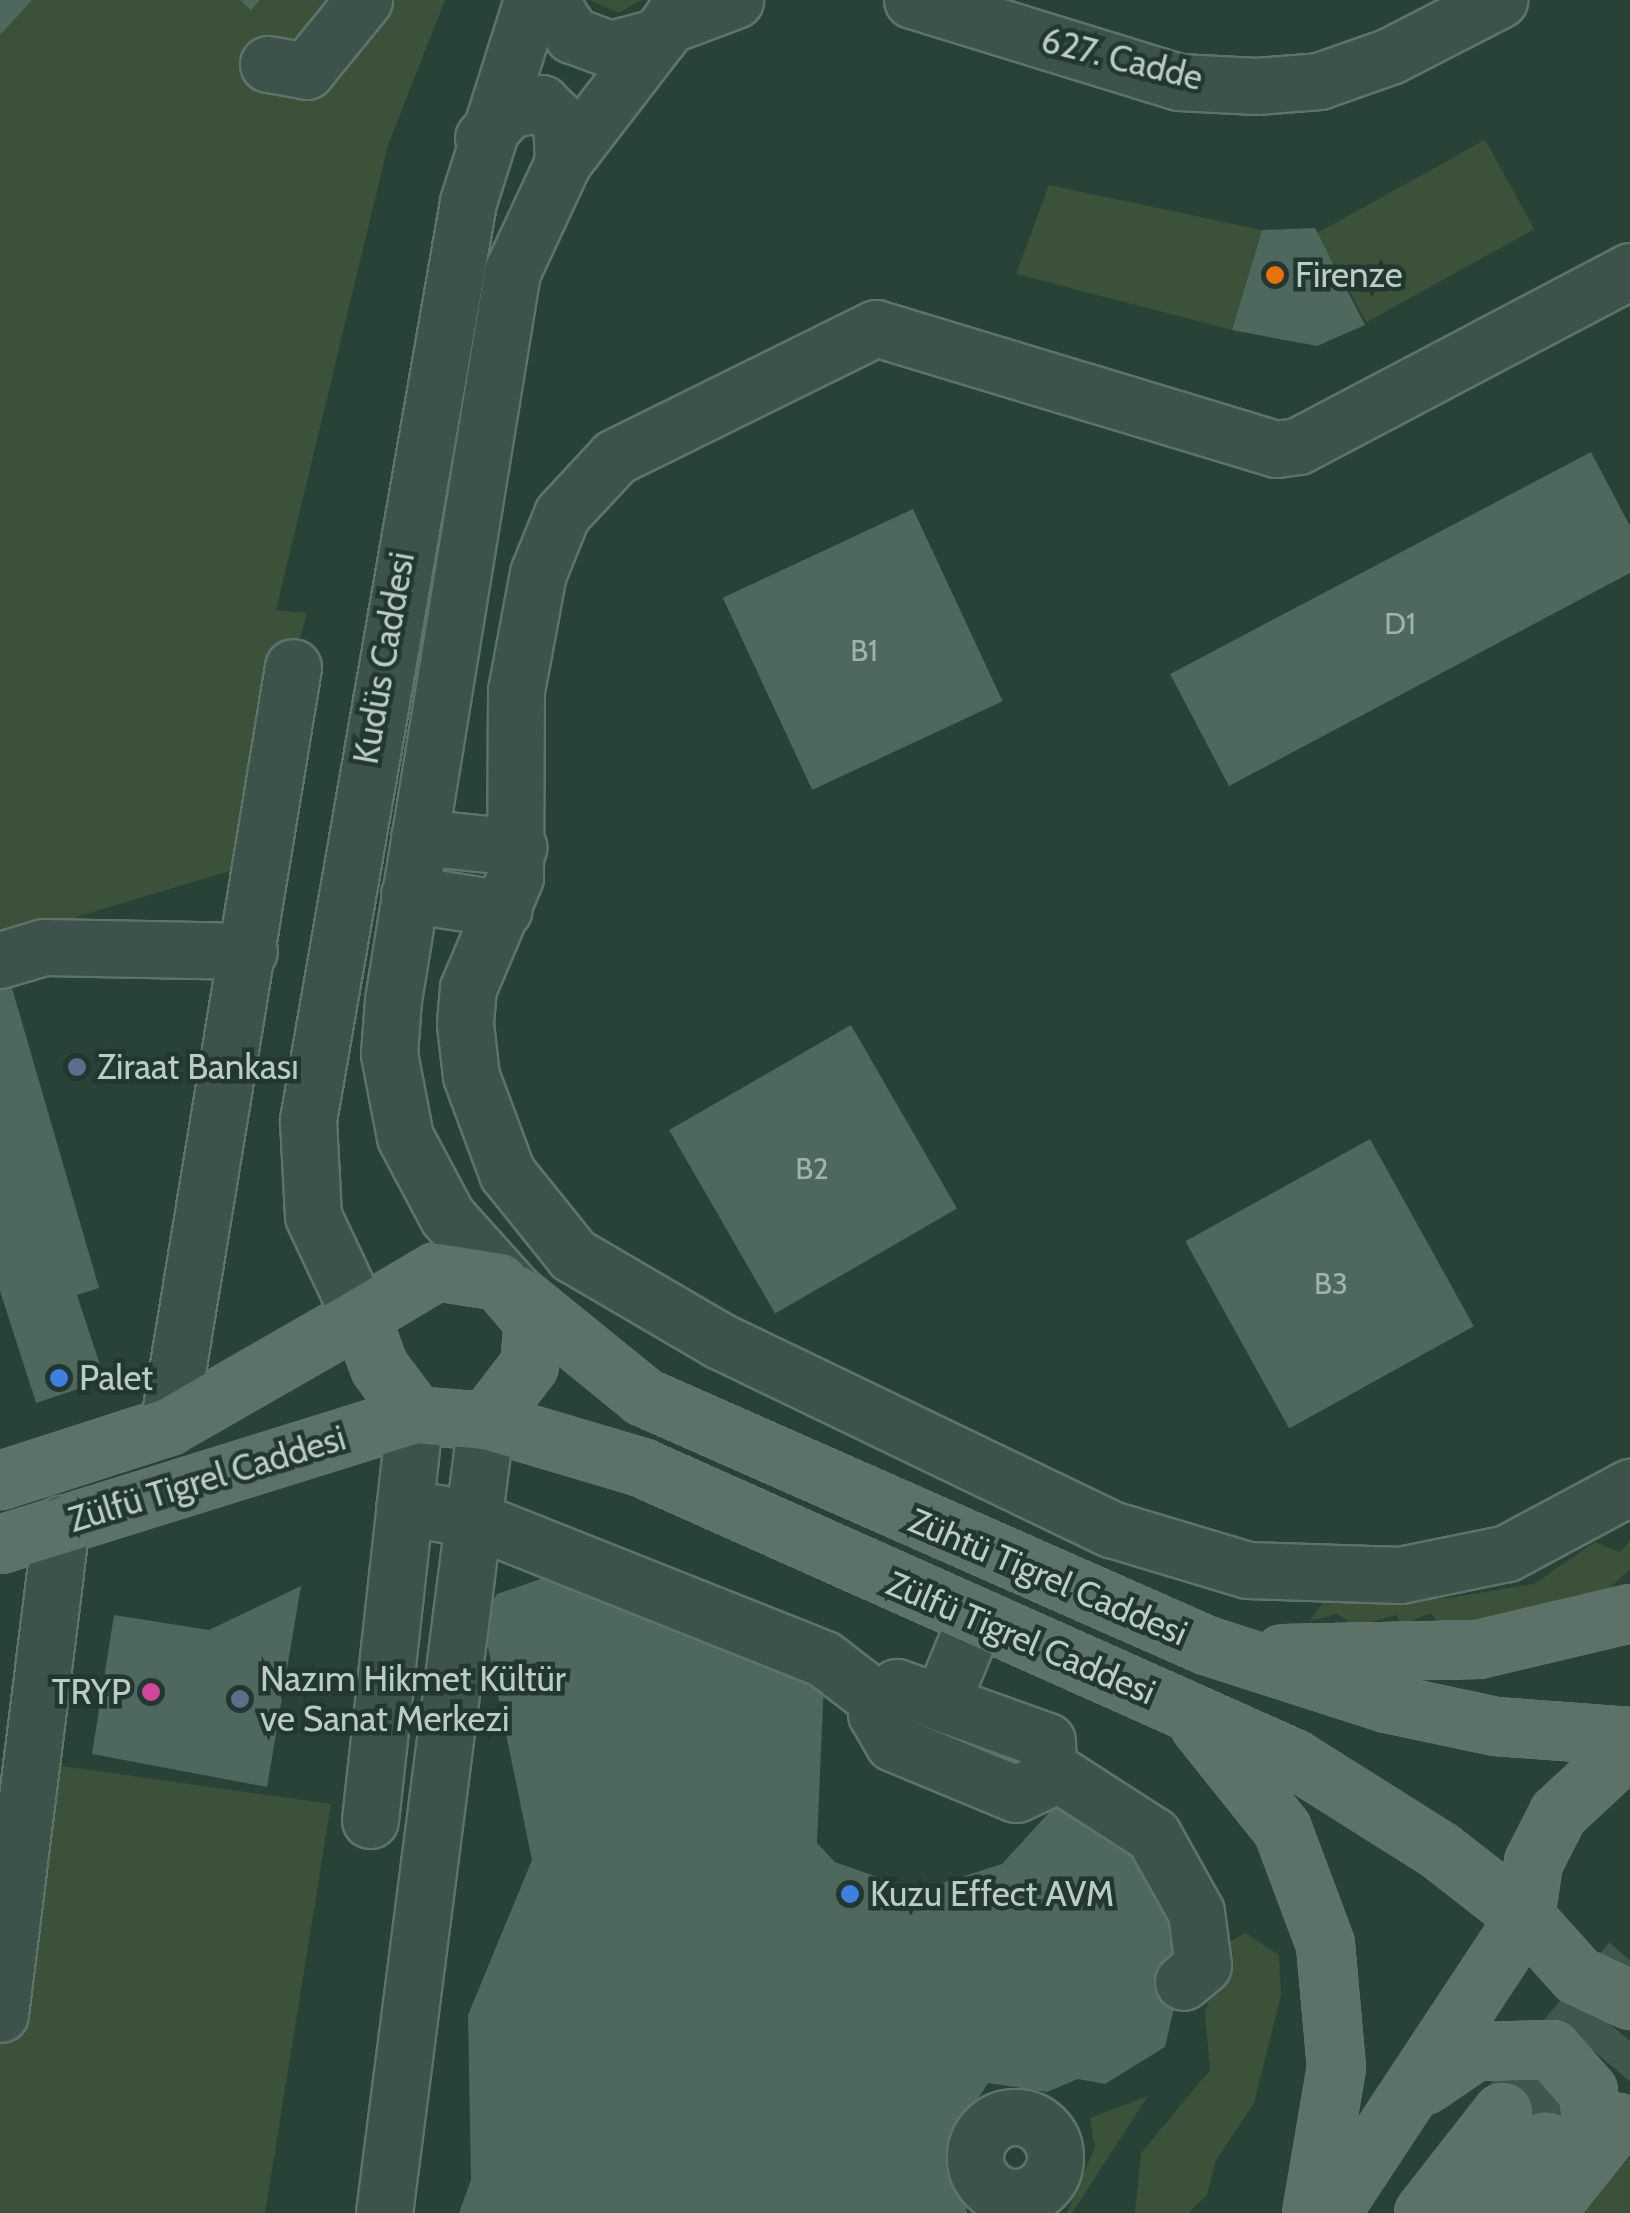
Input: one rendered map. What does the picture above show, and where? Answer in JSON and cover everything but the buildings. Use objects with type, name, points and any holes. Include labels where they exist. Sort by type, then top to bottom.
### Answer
[{"type":"main road","points":[[436,1272],[476,1272],[516,1293],[535,1331],[529,1365],[486,1421],[415,1416],[380,1367],[360,1316],[436,1272]]},
{"type":"main road","name":"Zühtü Tigrel Caddesi","points":[[516,1293],[644,1397],[1212,1647],[1387,1704],[1495,1726],[1630,1736]]},
{"type":"main road","name":"Zülfü Tigrel Caddesi","points":[[0,1480],[168,1426],[360,1316]]},
{"type":"main road","name":"Zülfü Tigrel Caddesi","points":[[0,1544],[415,1416]]},
{"type":"main road","name":"Zülfü Tigrel Caddesi","points":[[486,1421],[640,1467],[1184,1708],[1351,1791],[1526,1917],[1559,1962],[1630,2000]]},
{"type":"main road","points":[[1212,1647],[1438,1652],[1630,1613]]},
{"type":"main road","points":[[1184,1708],[1282,1829],[1324,1944],[1336,2067],[1310,2213]]},
{"type":"main road","points":[[1330,2213],[1414,2094],[1526,1917],[1549,1828],[1589,1775],[1630,1746]]},
{"type":"main road","points":[[1414,2094],[1474,2052],[1542,2046],[1583,2080],[1487,2213]]},
{"type":"main road","points":[[1422,2213],[1547,2135],[1630,2106]]},
{"type":"main road","points":[[1544,2213],[1547,2135]]},
{"type":"street","points":[[268,64],[306,71],[364,0]]},
{"type":"street","name":"Kudüs Caddesi","points":[[360,1316],[313,1216],[308,1120],[424,428],[484,138],[532,0]]},
{"type":"street","points":[[549,0],[590,45],[630,48],[676,15],[735,0]]},
{"type":"street","name":"627. Cadde","points":[[912,0],[1179,82],[1256,86],[1319,81],[1390,56],[1499,0]]},
{"type":"street","name":"Kudüs Caddesi","points":[[516,1293],[441,1208],[406,1137],[390,1054],[409,894],[512,272],[563,162],[676,15]]},
{"type":"street","points":[[484,138],[508,110],[541,103],[561,122],[563,162]]},
{"type":"street","points":[[1630,271],[1323,438],[1276,450],[876,328],[616,457],[562,514],[549,543],[516,692],[518,847],[504,909],[468,988],[465,1024],[471,1076],[507,1172],[573,1256],[702,1332],[1110,1529],[1248,1570],[1348,1577],[1455,1567],[1554,1532],[1630,1487]]},
{"type":"street","points":[[168,1426],[293,667]]},
{"type":"street","points":[[419,836],[518,847]]},
{"type":"street","points":[[409,894],[504,909]]},
{"type":"street","points":[[0,960],[44,946],[249,951]]},
{"type":"street","points":[[370,1820],[415,1416]]},
{"type":"street","points":[[384,2213],[470,1518],[486,1421]]},
{"type":"street","points":[[404,1508],[470,1518],[824,1659],[880,1702]]},
{"type":"street","points":[[0,2014],[9,1871],[61,1524]]},
{"type":"street","points":[[943,1698],[976,1618]]},
{"type":"street","points":[[1052,1770],[1016,1794],[893,1743],[878,1726],[880,1702],[897,1686],[943,1698],[1047,1741],[1052,1770],[1153,1834],[1196,1912],[1203,1965],[1183,1982]]},
{"type":"street","points":[[996,2200],[1050,2190]]},
{"type":"green space","points":[[0,0],[445,0],[388,145],[276,610],[307,613],[236,869],[0,940]]},
{"type":"green space","points":[[590,0],[641,0],[619,13]]},
{"type":"green space","points":[[1485,140],[1534,229],[1367,322],[1317,233]]},
{"type":"green space","points":[[1049,185],[1262,230],[1232,330],[1016,274]]},
{"type":"green space","points":[[1630,1541],[1630,1569],[1602,1595],[1473,1623],[1438,1624],[1431,1613],[1401,1625],[1397,1615],[1356,1626],[1337,1614],[1310,1621],[1325,1600],[1448,1598],[1534,1584],[1595,1542],[1620,1552]]},
{"type":"green space","points":[[33,1762],[331,1804],[265,2213],[0,2213],[0,1874]]},
{"type":"green space","points":[[1245,1933],[1279,1955],[1281,1996],[1254,2103],[1216,2160],[1207,2195],[1188,2213],[1135,2213],[1141,2153],[1210,2070],[1205,2012],[1230,1942]]},
{"type":"green space","points":[[1148,2096],[1072,2213],[1067,2213],[1095,2147],[1090,2118]]},
{"type":"green space","points":[[1630,2157],[1630,2213],[1581,2213]]},
{"type":"tunnel","points":[[1502,2112],[1630,1960]]},
{"type":"tunnel","points":[[1557,2128],[1630,2041]]},
{"type":"place","name":"Firenze","points":[[1275,275]]},
{"type":"place","name":"Ziraat Bankası","points":[[77,1067]]},
{"type":"place","name":"Palet","points":[[59,1378]]},
{"type":"place","name":"TRYP","points":[[151,1692]]},
{"type":"place","name":"Nazım Hikmet Kültür ve Sanat Merkezi","points":[[240,1699]]},
{"type":"place","name":"Kuzu Effect AVM","points":[[850,1894]]}]
